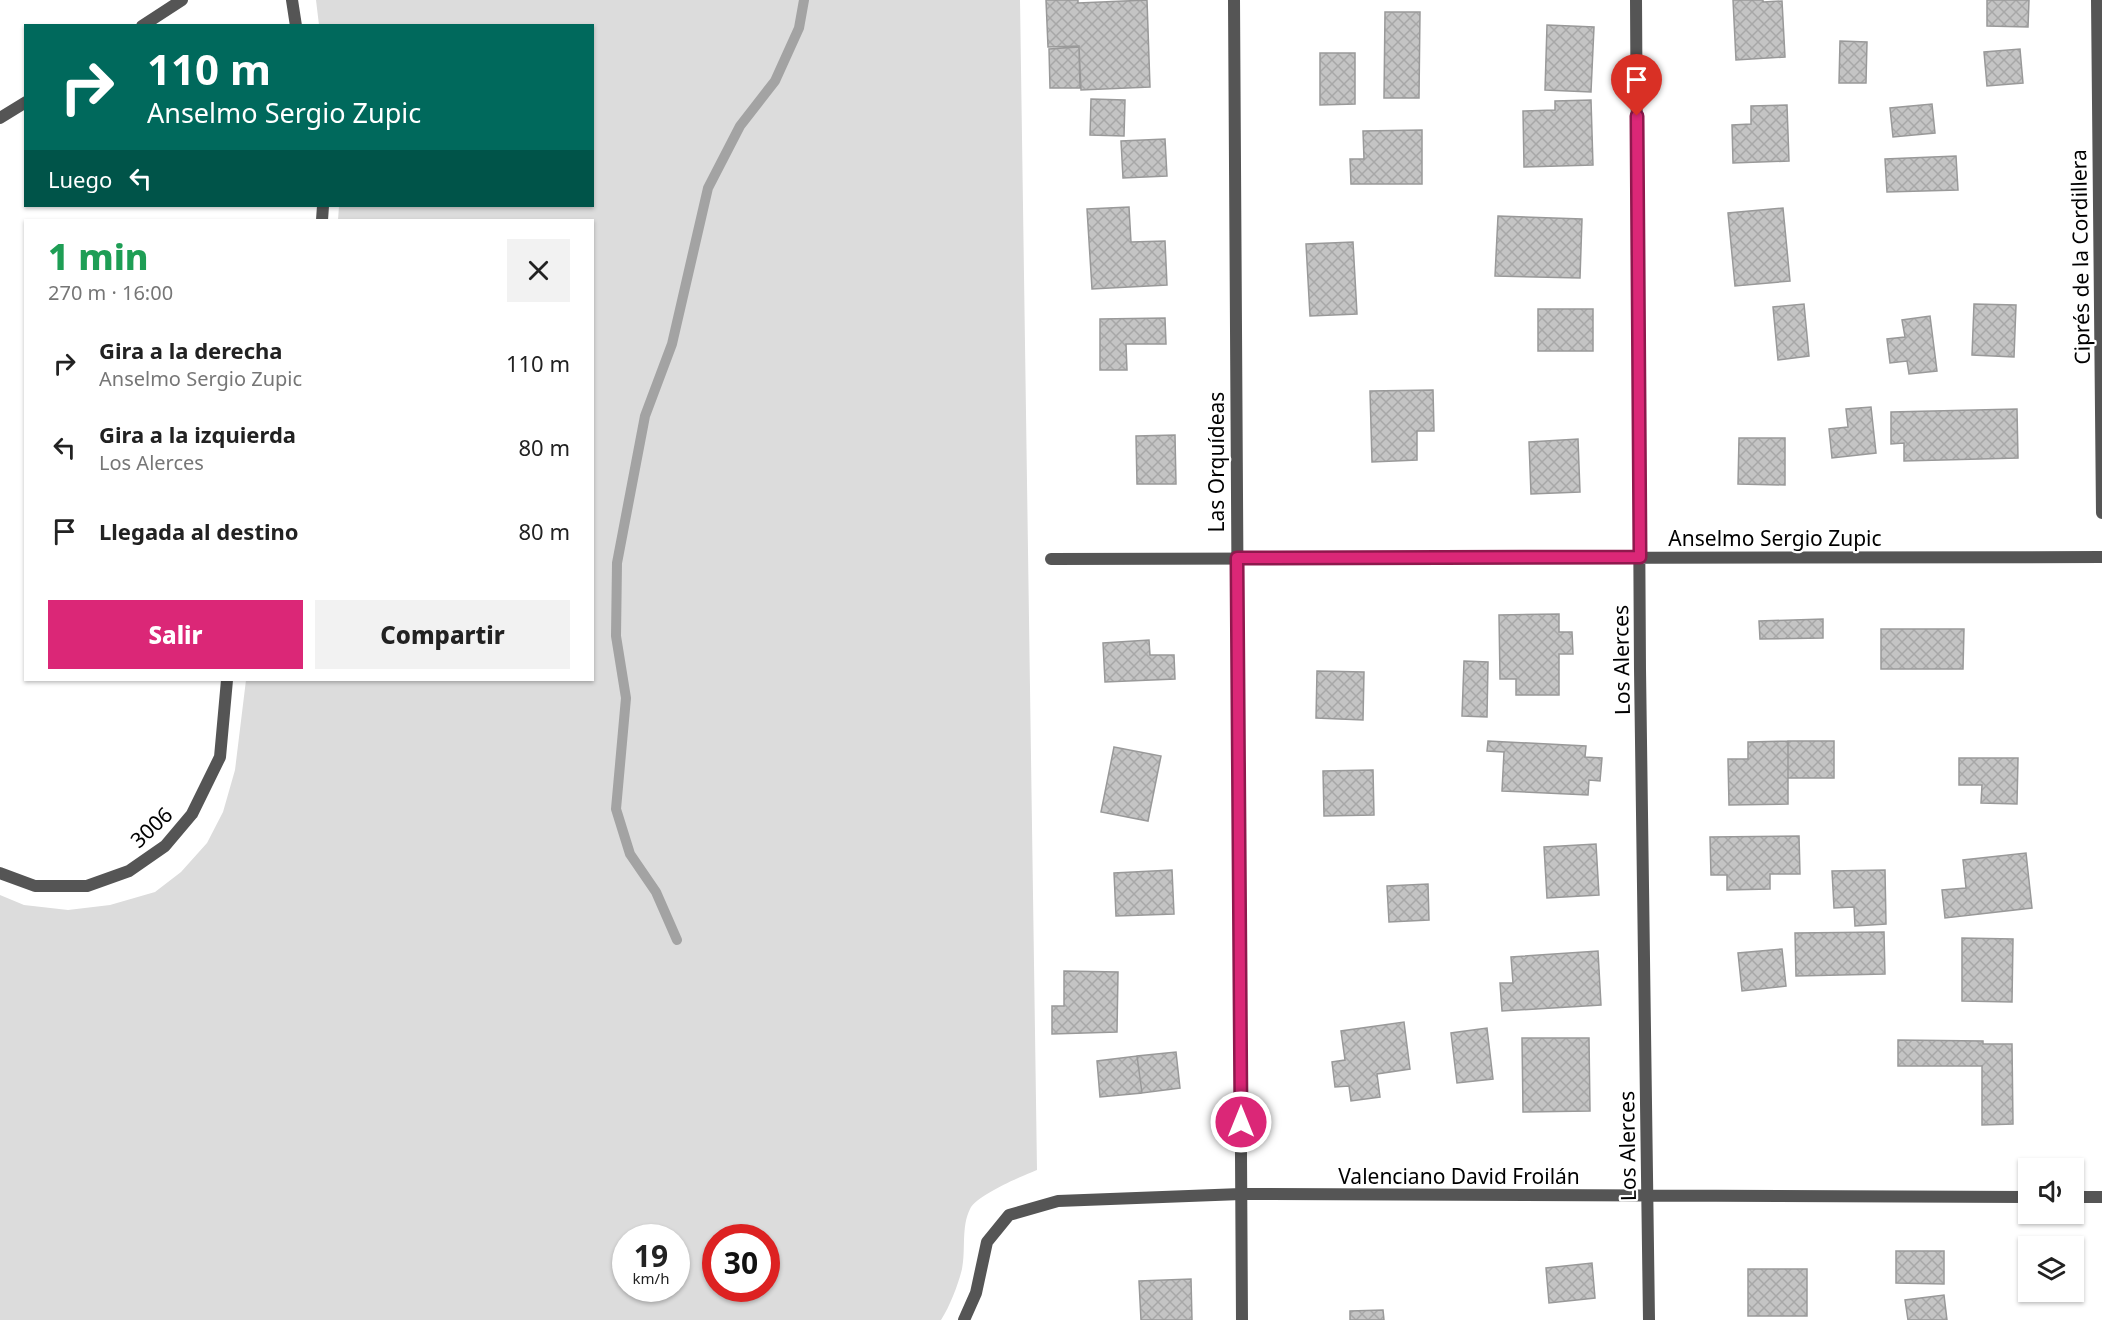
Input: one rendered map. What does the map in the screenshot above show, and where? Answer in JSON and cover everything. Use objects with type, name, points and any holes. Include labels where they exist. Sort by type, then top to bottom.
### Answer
[{"type":"street","points":[[145,24],[182,0]]},
{"type":"street","points":[[292,0],[296,24]]},
{"type":"street","name":"Las Orquídeas","points":[[1234,0],[1242,1320]]},
{"type":"street","name":"Los Alerces","points":[[1636,0],[1649,1320]]},
{"type":"street","name":"Ciprés de la Cordillera","points":[[2097,0],[2102,513]]},
{"type":"street","points":[[0,118],[24,103]]},
{"type":"street","name":"Anselmo Sergio Zupic","points":[[1051,560],[2102,557]]},
{"type":"street","name":"3006","points":[[0,873],[35,886],[87,886],[129,871],[165,846],[192,814],[220,757],[226,681]]},
{"type":"street","name":"Valenciano David Froilán","points":[[964,1320],[976,1293],[987,1242],[1009,1215],[1058,1201],[1241,1194],[2018,1197]]},
{"type":"street","points":[[2084,1197],[2102,1197]]},
{"type":"shaded area","points":[[316,0],[1020,0],[1037,1170],[990,1192],[970,1209],[966,1223],[962,1269],[948,1308],[941,1320],[0,1320],[0,895],[24,905],[68,910],[110,905],[155,892],[181,872],[207,843],[223,812],[235,770],[246,681],[594,681],[594,219],[338,219],[339,207],[594,207],[594,24],[319,24]]},
{"type":"building","points":[[1046,0],[1078,0],[1078,3],[1147,0],[1150,87],[1081,90],[1079,46],[1048,47]]},
{"type":"building","points":[[1733,0],[1782,1],[1785,57],[1736,60]]},
{"type":"building","points":[[1987,0],[2029,0],[2028,27],[1987,26]]},
{"type":"building","points":[[1385,12],[1420,12],[1419,98],[1384,98]]},
{"type":"building","points":[[1547,25],[1594,27],[1591,92],[1545,90]]},
{"type":"building","points":[[1840,41],[1867,42],[1866,83],[1839,83]]},
{"type":"building","points":[[1079,47],[1080,88],[1050,88],[1049,49]]},
{"type":"building","points":[[2020,49],[2023,83],[1987,86],[1984,52]]},
{"type":"building","points":[[1320,53],[1355,53],[1355,104],[1320,105]]},
{"type":"building","points":[[1091,99],[1125,100],[1124,136],[1090,135]]},
{"type":"building","points":[[1591,100],[1593,165],[1524,167],[1523,111],[1555,110],[1555,101]]},
{"type":"building","points":[[1932,104],[1935,133],[1893,137],[1890,108]]},
{"type":"building","points":[[1787,105],[1789,161],[1733,163],[1732,125],[1751,124],[1751,106]]},
{"type":"building","points":[[1422,130],[1422,184],[1351,184],[1350,159],[1364,159],[1363,131]]},
{"type":"building","points":[[1165,139],[1167,176],[1123,178],[1121,141]]},
{"type":"building","points":[[1956,156],[1958,190],[1887,192],[1885,159]]},
{"type":"building","points":[[1129,207],[1131,242],[1165,241],[1167,285],[1092,289],[1087,209]]},
{"type":"building","points":[[1783,208],[1790,281],[1735,286],[1728,213]]},
{"type":"building","points":[[1498,216],[1582,219],[1580,278],[1495,276]]},
{"type":"building","points":[[1353,242],[1357,314],[1310,316],[1306,244]]},
{"type":"building","points":[[1804,304],[1809,356],[1778,360],[1773,307]]},
{"type":"building","points":[[1974,304],[2016,305],[2014,357],[1972,355]]},
{"type":"building","points":[[1538,309],[1593,309],[1593,351],[1538,351]]},
{"type":"building","points":[[1930,316],[1937,371],[1909,374],[1907,361],[1890,363],[1887,339],[1905,337],[1902,320]]},
{"type":"building","points":[[1165,318],[1166,344],[1126,344],[1127,370],[1100,370],[1100,319]]},
{"type":"building","points":[[1433,390],[1434,431],[1417,431],[1417,460],[1372,462],[1370,391]]},
{"type":"building","points":[[1871,407],[1876,453],[1832,458],[1829,429],[1848,427],[1846,409]]},
{"type":"building","points":[[2017,409],[2018,458],[1904,461],[1904,443],[1891,444],[1891,412]]},
{"type":"building","points":[[1175,435],[1176,484],[1137,484],[1136,436]]},
{"type":"building","points":[[1739,438],[1785,438],[1785,485],[1738,484]]},
{"type":"building","points":[[1578,439],[1580,492],[1531,494],[1529,442]]},
{"type":"building","points":[[1559,614],[1559,632],[1572,632],[1573,654],[1559,654],[1559,695],[1516,695],[1516,679],[1500,679],[1499,615]]},
{"type":"building","points":[[1823,619],[1823,638],[1760,639],[1759,621]]},
{"type":"building","points":[[1881,629],[1964,629],[1963,669],[1881,669]]},
{"type":"building","points":[[1149,640],[1150,655],[1174,655],[1175,679],[1105,682],[1103,643]]},
{"type":"building","points":[[1464,661],[1488,662],[1487,717],[1462,716]]},
{"type":"building","points":[[1317,671],[1364,672],[1363,720],[1316,718]]},
{"type":"building","points":[[1488,741],[1586,746],[1585,757],[1602,758],[1600,781],[1589,780],[1588,795],[1502,791],[1504,752],[1487,751]]},
{"type":"building","points":[[1788,741],[1834,741],[1834,778],[1788,778]]},
{"type":"building","points":[[1788,741],[1788,804],[1729,805],[1728,759],[1748,759],[1748,742]]},
{"type":"building","points":[[1114,747],[1161,756],[1148,821],[1101,812]]},
{"type":"building","points":[[1959,758],[2018,758],[2017,804],[1981,803],[1982,785],[1959,785]]},
{"type":"building","points":[[1373,770],[1374,815],[1324,816],[1323,771]]},
{"type":"building","points":[[1799,836],[1800,874],[1770,874],[1770,889],[1727,890],[1727,875],[1711,875],[1710,837]]},
{"type":"building","points":[[1596,844],[1599,895],[1547,898],[1544,847]]},
{"type":"building","points":[[2026,853],[2032,908],[1945,918],[1942,890],[1966,888],[1963,860]]},
{"type":"building","points":[[1172,870],[1174,914],[1116,916],[1114,873]]},
{"type":"building","points":[[1885,870],[1886,924],[1855,926],[1854,907],[1834,908],[1832,871]]},
{"type":"building","points":[[1428,884],[1429,920],[1389,922],[1387,886]]},
{"type":"building","points":[[1884,932],[1885,974],[1796,976],[1795,933]]},
{"type":"building","points":[[1962,938],[2013,939],[2012,1002],[1962,1001]]},
{"type":"building","points":[[1782,949],[1786,986],[1742,991],[1738,953]]},
{"type":"building","points":[[1598,951],[1601,1005],[1502,1011],[1500,983],[1513,983],[1511,957]]},
{"type":"building","points":[[1064,971],[1118,972],[1117,1032],[1052,1034],[1052,1006],[1064,1006]]},
{"type":"building","points":[[1404,1022],[1410,1069],[1377,1074],[1380,1097],[1351,1101],[1349,1086],[1335,1087],[1332,1062],[1345,1060],[1341,1031]]},
{"type":"building","points":[[1487,1028],[1493,1079],[1457,1083],[1451,1033]]},
{"type":"building","points":[[1522,1038],[1589,1038],[1590,1111],[1523,1112]]},
{"type":"building","points":[[1898,1040],[1983,1041],[1983,1044],[2012,1044],[2013,1124],[1982,1125],[1982,1066],[1898,1066]]},
{"type":"building","points":[[1176,1052],[1180,1088],[1142,1093],[1137,1056]]},
{"type":"building","points":[[1137,1056],[1142,1093],[1100,1097],[1097,1061]]},
{"type":"building","points":[[1896,1251],[1944,1251],[1944,1284],[1896,1283]]},
{"type":"building","points":[[1592,1263],[1595,1298],[1549,1303],[1546,1268]]},
{"type":"building","points":[[1748,1269],[1807,1269],[1807,1316],[1748,1316]]},
{"type":"building","points":[[1191,1279],[1192,1320],[1141,1320],[1139,1281]]},
{"type":"building","points":[[1944,1295],[1947,1320],[1908,1320],[1905,1300]]},
{"type":"building","points":[[1383,1310],[1384,1320],[1350,1320],[1350,1311]]},
{"type":"waterway","points":[[677,940],[656,892],[630,854],[616,809],[626,698],[616,636],[617,563],[645,416],[672,344],[708,188],[740,126],[775,81],[799,28],[804,0]]},
{"type":"route","points":[[1241,1122],[1237,558],[1640,557],[1637,116]]}]
